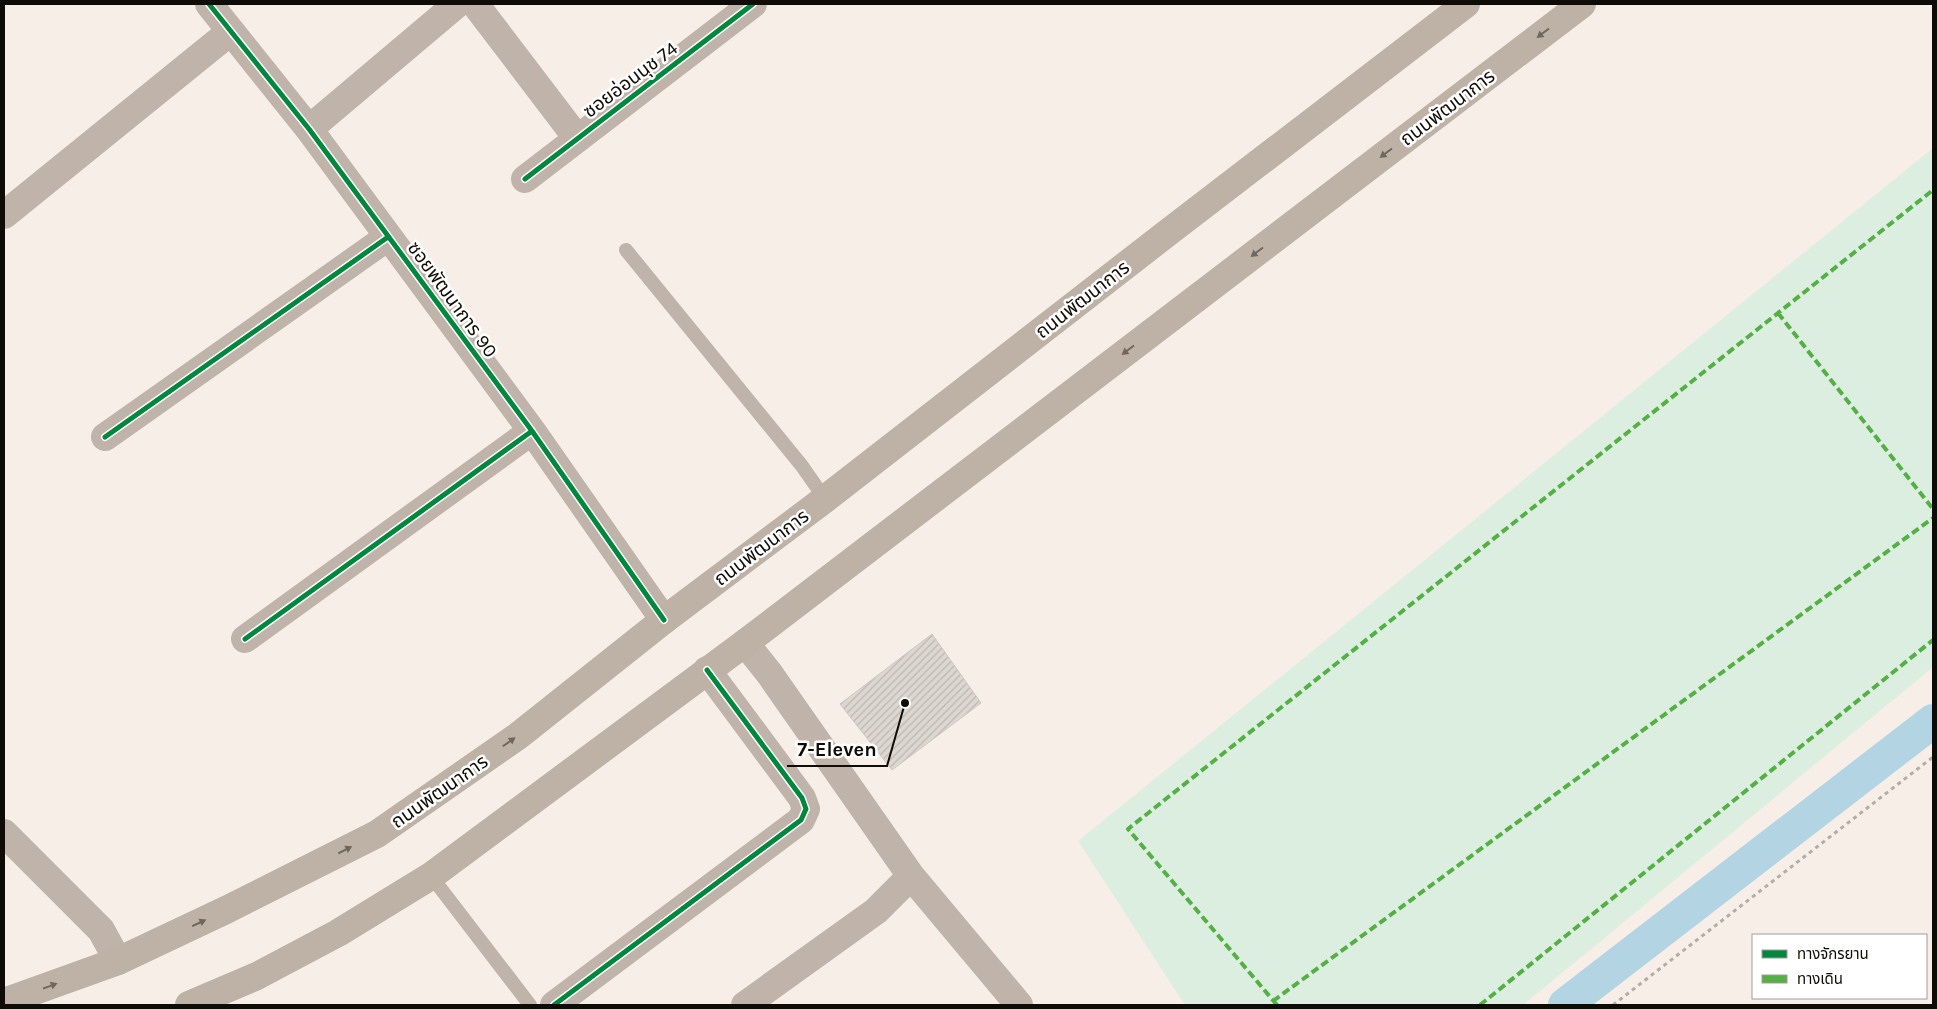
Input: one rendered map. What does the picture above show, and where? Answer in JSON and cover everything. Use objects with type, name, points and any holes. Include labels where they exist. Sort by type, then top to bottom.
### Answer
[{"type":"main road","name":"ถนนพัฒนาการ","points":[[4,1002],[118,961],[228,910],[377,834],[518,736],[664,620],[825,500],[1166,234],[1466,4]]},
{"type":"main road","name":"ถนนพัฒนาการ","points":[[189,1005],[257,976],[338,933],[431,876],[745,643],[1582,4]]},
{"type":"street","name":"ซอยพัฒนาการ 90","points":[[209,4],[309,129],[532,431],[664,620]]},
{"type":"street","points":[[309,129],[457,4]]},
{"type":"street","points":[[475,4],[577,138]]},
{"type":"street","name":"ซอยอ่อนนุช 74","points":[[525,178],[753,4]]},
{"type":"street","points":[[4,215],[230,32]]},
{"type":"street","points":[[105,437],[388,236]]},
{"type":"street","points":[[245,639],[532,431]]},
{"type":"street","points":[[745,643],[775,681],[910,876],[1019,1005]]},
{"type":"street","points":[[554,1005],[801,820],[806,808],[802,798],[707,670]]},
{"type":"street","points":[[4,833],[100,930],[118,961]]},
{"type":"street","points":[[745,1005],[876,911],[910,876]]},
{"type":"lane","points":[[626,250],[802,466],[825,500]]},
{"type":"lane","points":[[431,876],[530,1005]]},
{"type":"path","points":[[1613,1005],[1933,757]]},
{"type":"green space","points":[[1933,148],[1933,667],[1523,1005],[1185,1005],[1078,841]]},
{"type":"building","points":[[932,634],[981,703],[892,770],[840,704]]},
{"type":"waterway","points":[[1565,1005],[1933,721]]},
{"type":"marked path","points":[[1277,1005],[1128,829],[1933,190]]},
{"type":"marked path","points":[[1778,313],[1933,509]]},
{"type":"marked path","points":[[1273,1001],[1933,518]]},
{"type":"marked path","points":[[1480,1005],[1933,640]]},
{"type":"cycle path","points":[[209,4],[309,129],[532,431],[664,620]]},
{"type":"cycle path","points":[[525,179],[753,4]]},
{"type":"cycle path","points":[[105,437],[388,237]]},
{"type":"cycle path","points":[[245,639],[532,431]]},
{"type":"cycle path","points":[[554,1005],[801,820],[806,809],[802,798],[707,670]]},
{"type":"place","name":"7-Eleven","points":[[905,703]]}]
